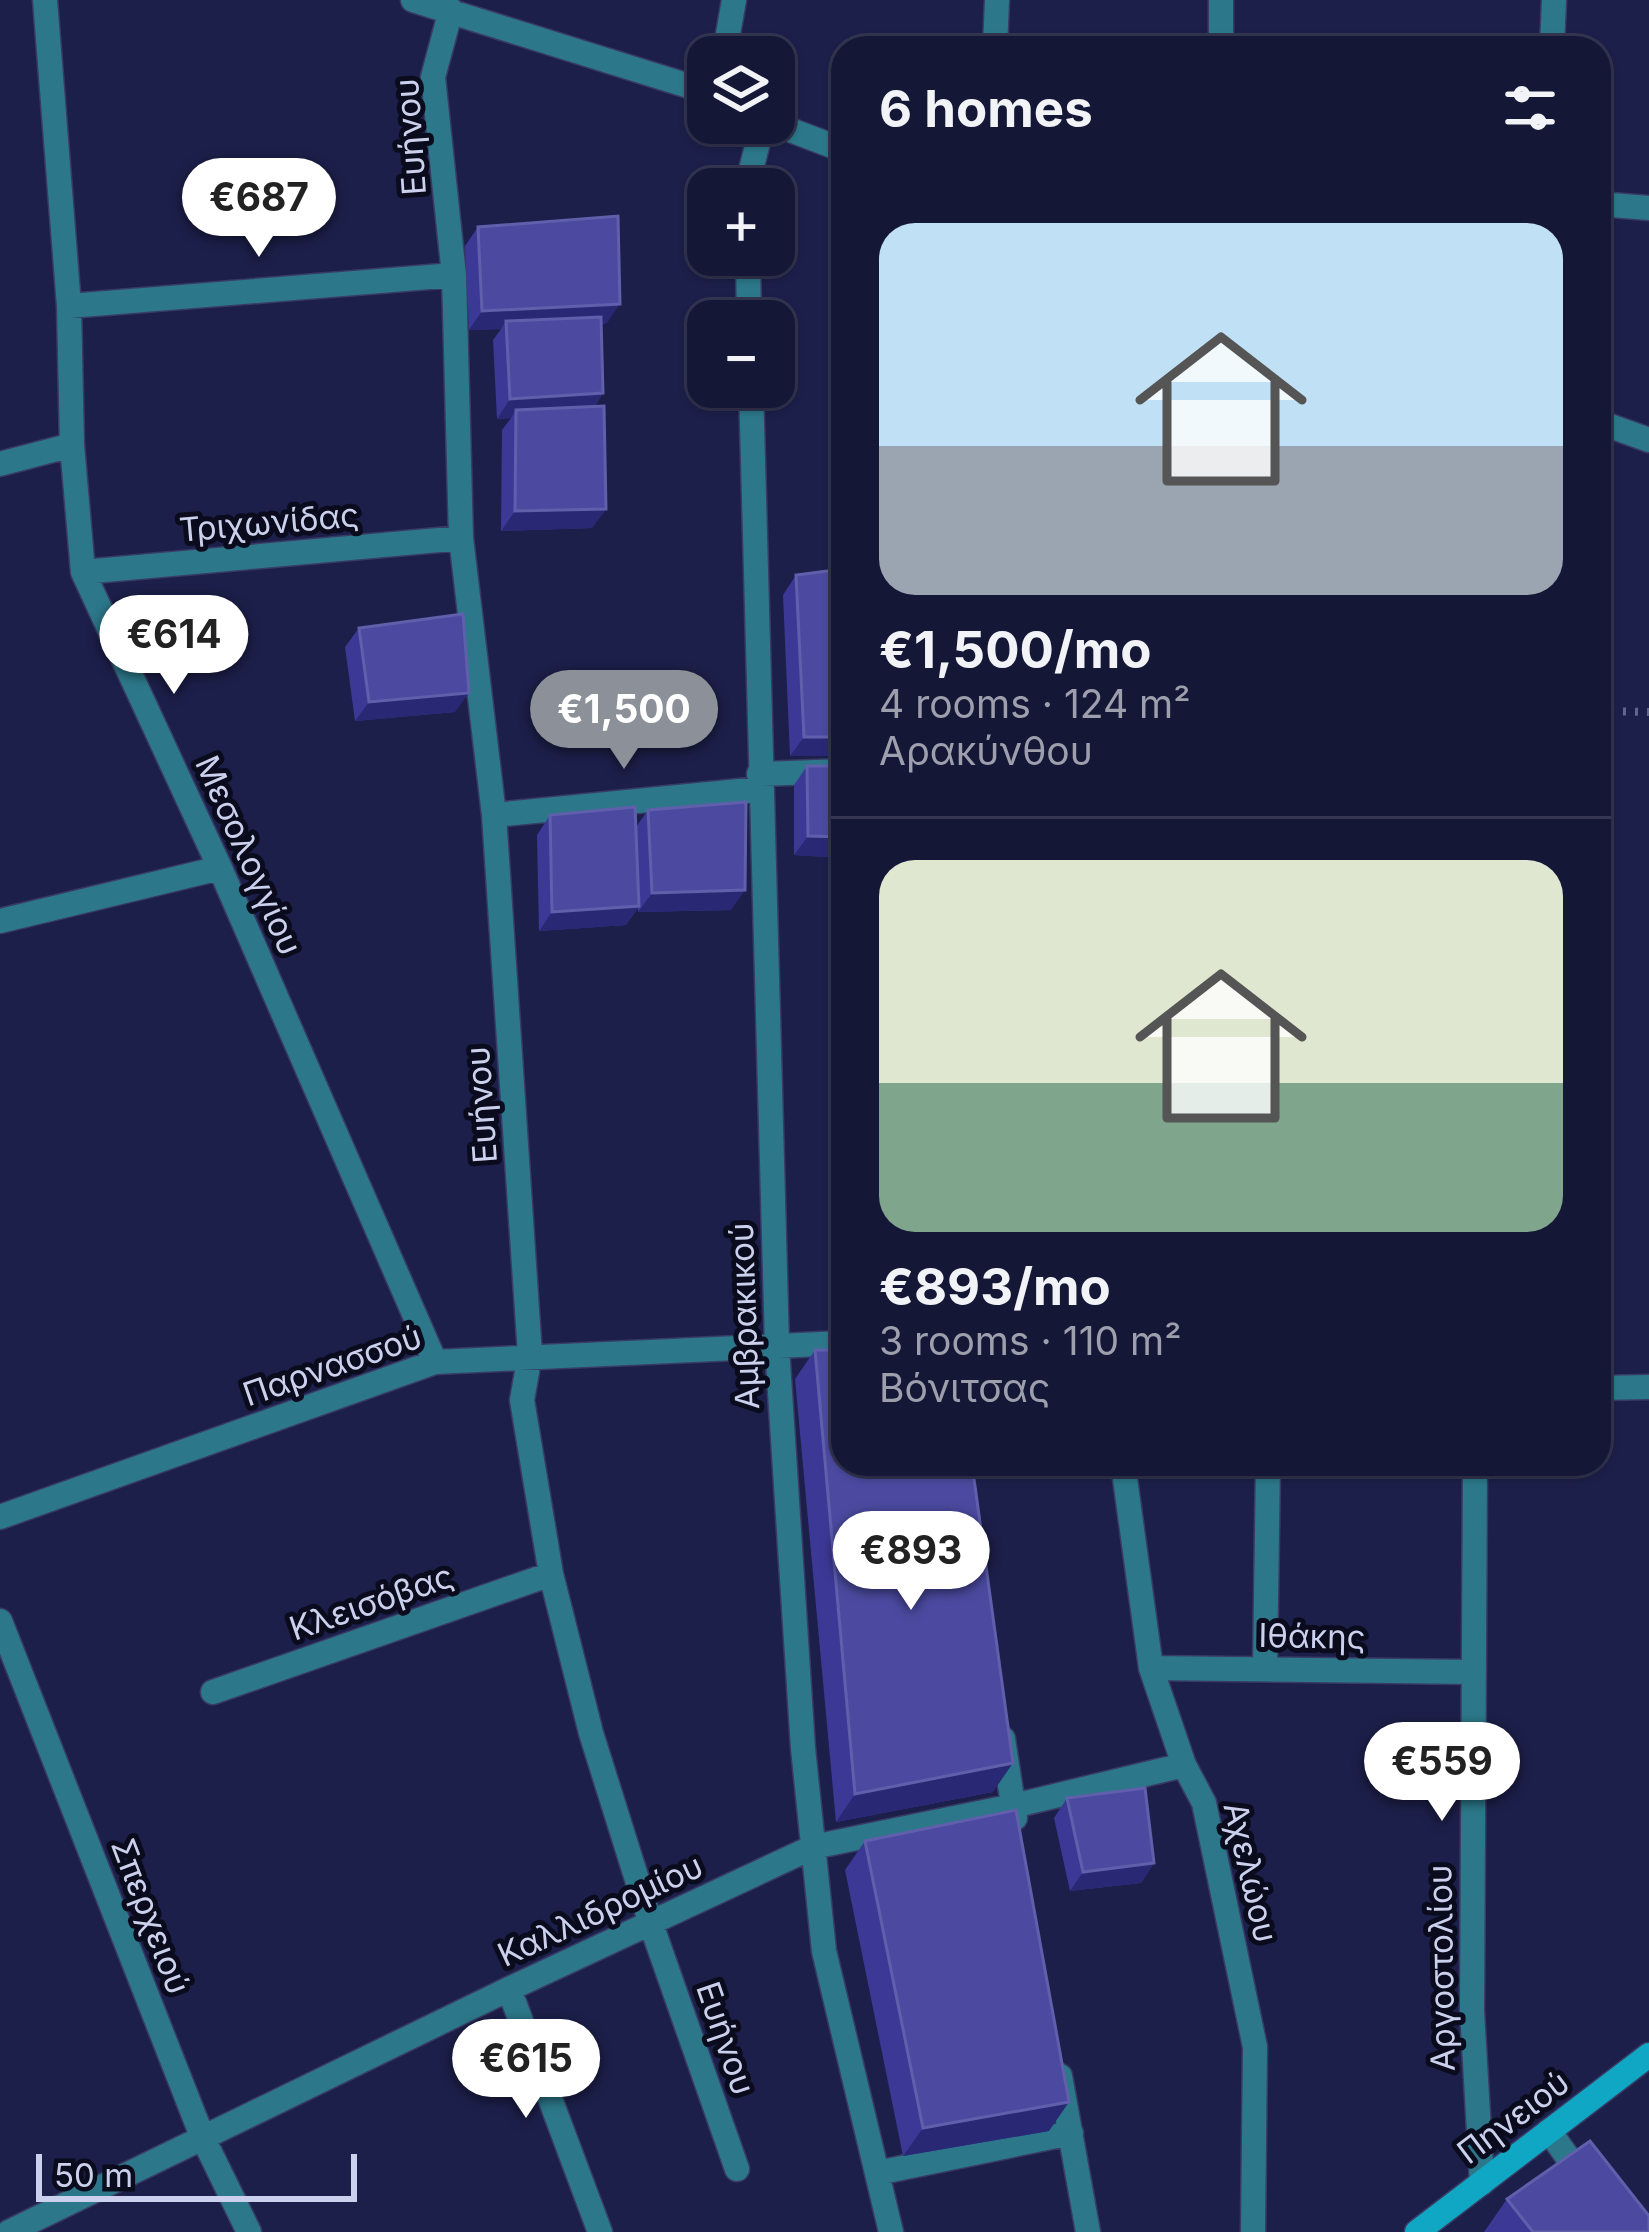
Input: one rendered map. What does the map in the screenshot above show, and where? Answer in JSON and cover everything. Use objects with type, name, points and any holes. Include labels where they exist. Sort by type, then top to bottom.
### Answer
[{"type":"main road","name":"Πηνειού","points":[[1417,2232],[1649,2055]]},
{"type":"street","name":"Μεσολογγίου","points":[[45,0],[69,305],[72,445],[83,572],[220,868],[435,1362]]},
{"type":"street","points":[[413,0],[687,85]]},
{"type":"street","points":[[728,36],[734,0]]},
{"type":"street","points":[[996,36],[997,0]]},
{"type":"street","points":[[1221,0],[1221,36]]},
{"type":"street","points":[[1552,36],[1554,0]]},
{"type":"street","name":"Ευήνου","points":[[451,10],[434,77],[454,275],[461,538],[494,815],[530,1355],[522,1400],[550,1574],[591,1732],[651,1924],[737,2169]]},
{"type":"street","points":[[795,133],[831,146]]},
{"type":"street","points":[[1611,205],[1649,208]]},
{"type":"street","points":[[69,305],[454,275]]},
{"type":"street","name":"Αμβρακικού","points":[[751,408],[777,1346],[803,1748],[824,1951],[891,2232]]},
{"type":"street","points":[[1611,426],[1649,440]]},
{"type":"street","points":[[0,464],[72,445]]},
{"type":"street","name":"Τριχωνίδας","points":[[83,572],[461,538]]},
{"type":"street","points":[[494,815],[831,772]]},
{"type":"street","points":[[0,921],[220,868]]},
{"type":"street","name":"Παρνασσού","points":[[0,1516],[435,1362],[831,1344]]},
{"type":"street","points":[[1611,1388],[1649,1387]]},
{"type":"street","name":"Αχελώου","points":[[1125,1476],[1151,1668],[1184,1765],[1204,1803],[1255,2047],[1252,2232]]},
{"type":"street","points":[[1265,1667],[1268,1476]]},
{"type":"street","name":"Αργοστολίου","points":[[1475,1476],[1472,2011],[1482,2183]]},
{"type":"street","name":"Κλεισόβας","points":[[213,1692],[550,1574]]},
{"type":"street","name":"Σπερχειού","points":[[0,1621],[202,2136],[249,2232]]},
{"type":"street","name":"Ιθάκης","points":[[1151,1668],[1472,1672]]},
{"type":"street","points":[[999,1715],[1019,1847]]},
{"type":"street","name":"Καλλιδρομίου","points":[[9,2232],[508,1989],[813,1847],[1184,1765]]},
{"type":"street","points":[[508,1989],[600,2232]]},
{"type":"street","points":[[1053,2043],[1088,2232]]},
{"type":"street","points":[[1549,2131],[1621,2232]]},
{"type":"street","points":[[877,2174],[1071,2133]]},
{"type":"path","points":[[1611,711],[1649,712]]},
{"type":"building","points":[[618,216],[620,304],[482,311],[478,227]]},
{"type":"building","points":[[601,317],[603,393],[510,399],[506,321]]},
{"type":"building","points":[[604,406],[606,509],[515,511],[516,410]]},
{"type":"building","points":[[831,571],[831,737],[804,737],[796,575]]},
{"type":"building","points":[[463,614],[469,693],[369,702],[359,628]]},
{"type":"building","points":[[807,766],[831,766],[831,837],[808,836]]},
{"type":"building","points":[[746,802],[745,890],[652,893],[648,810]]},
{"type":"building","points":[[635,807],[639,906],[552,912],[550,815]]},
{"type":"building","points":[[815,1350],[831,1350],[831,1476],[974,1476],[1013,1763],[855,1794]]},
{"type":"building","points":[[1145,1788],[1154,1863],[1083,1872],[1067,1798]]},
{"type":"building","points":[[1016,1810],[1069,2102],[923,2128],[865,1841]]},
{"type":"building","points":[[1590,2141],[1649,2216],[1649,2232],[1533,2232],[1507,2199]]}]
